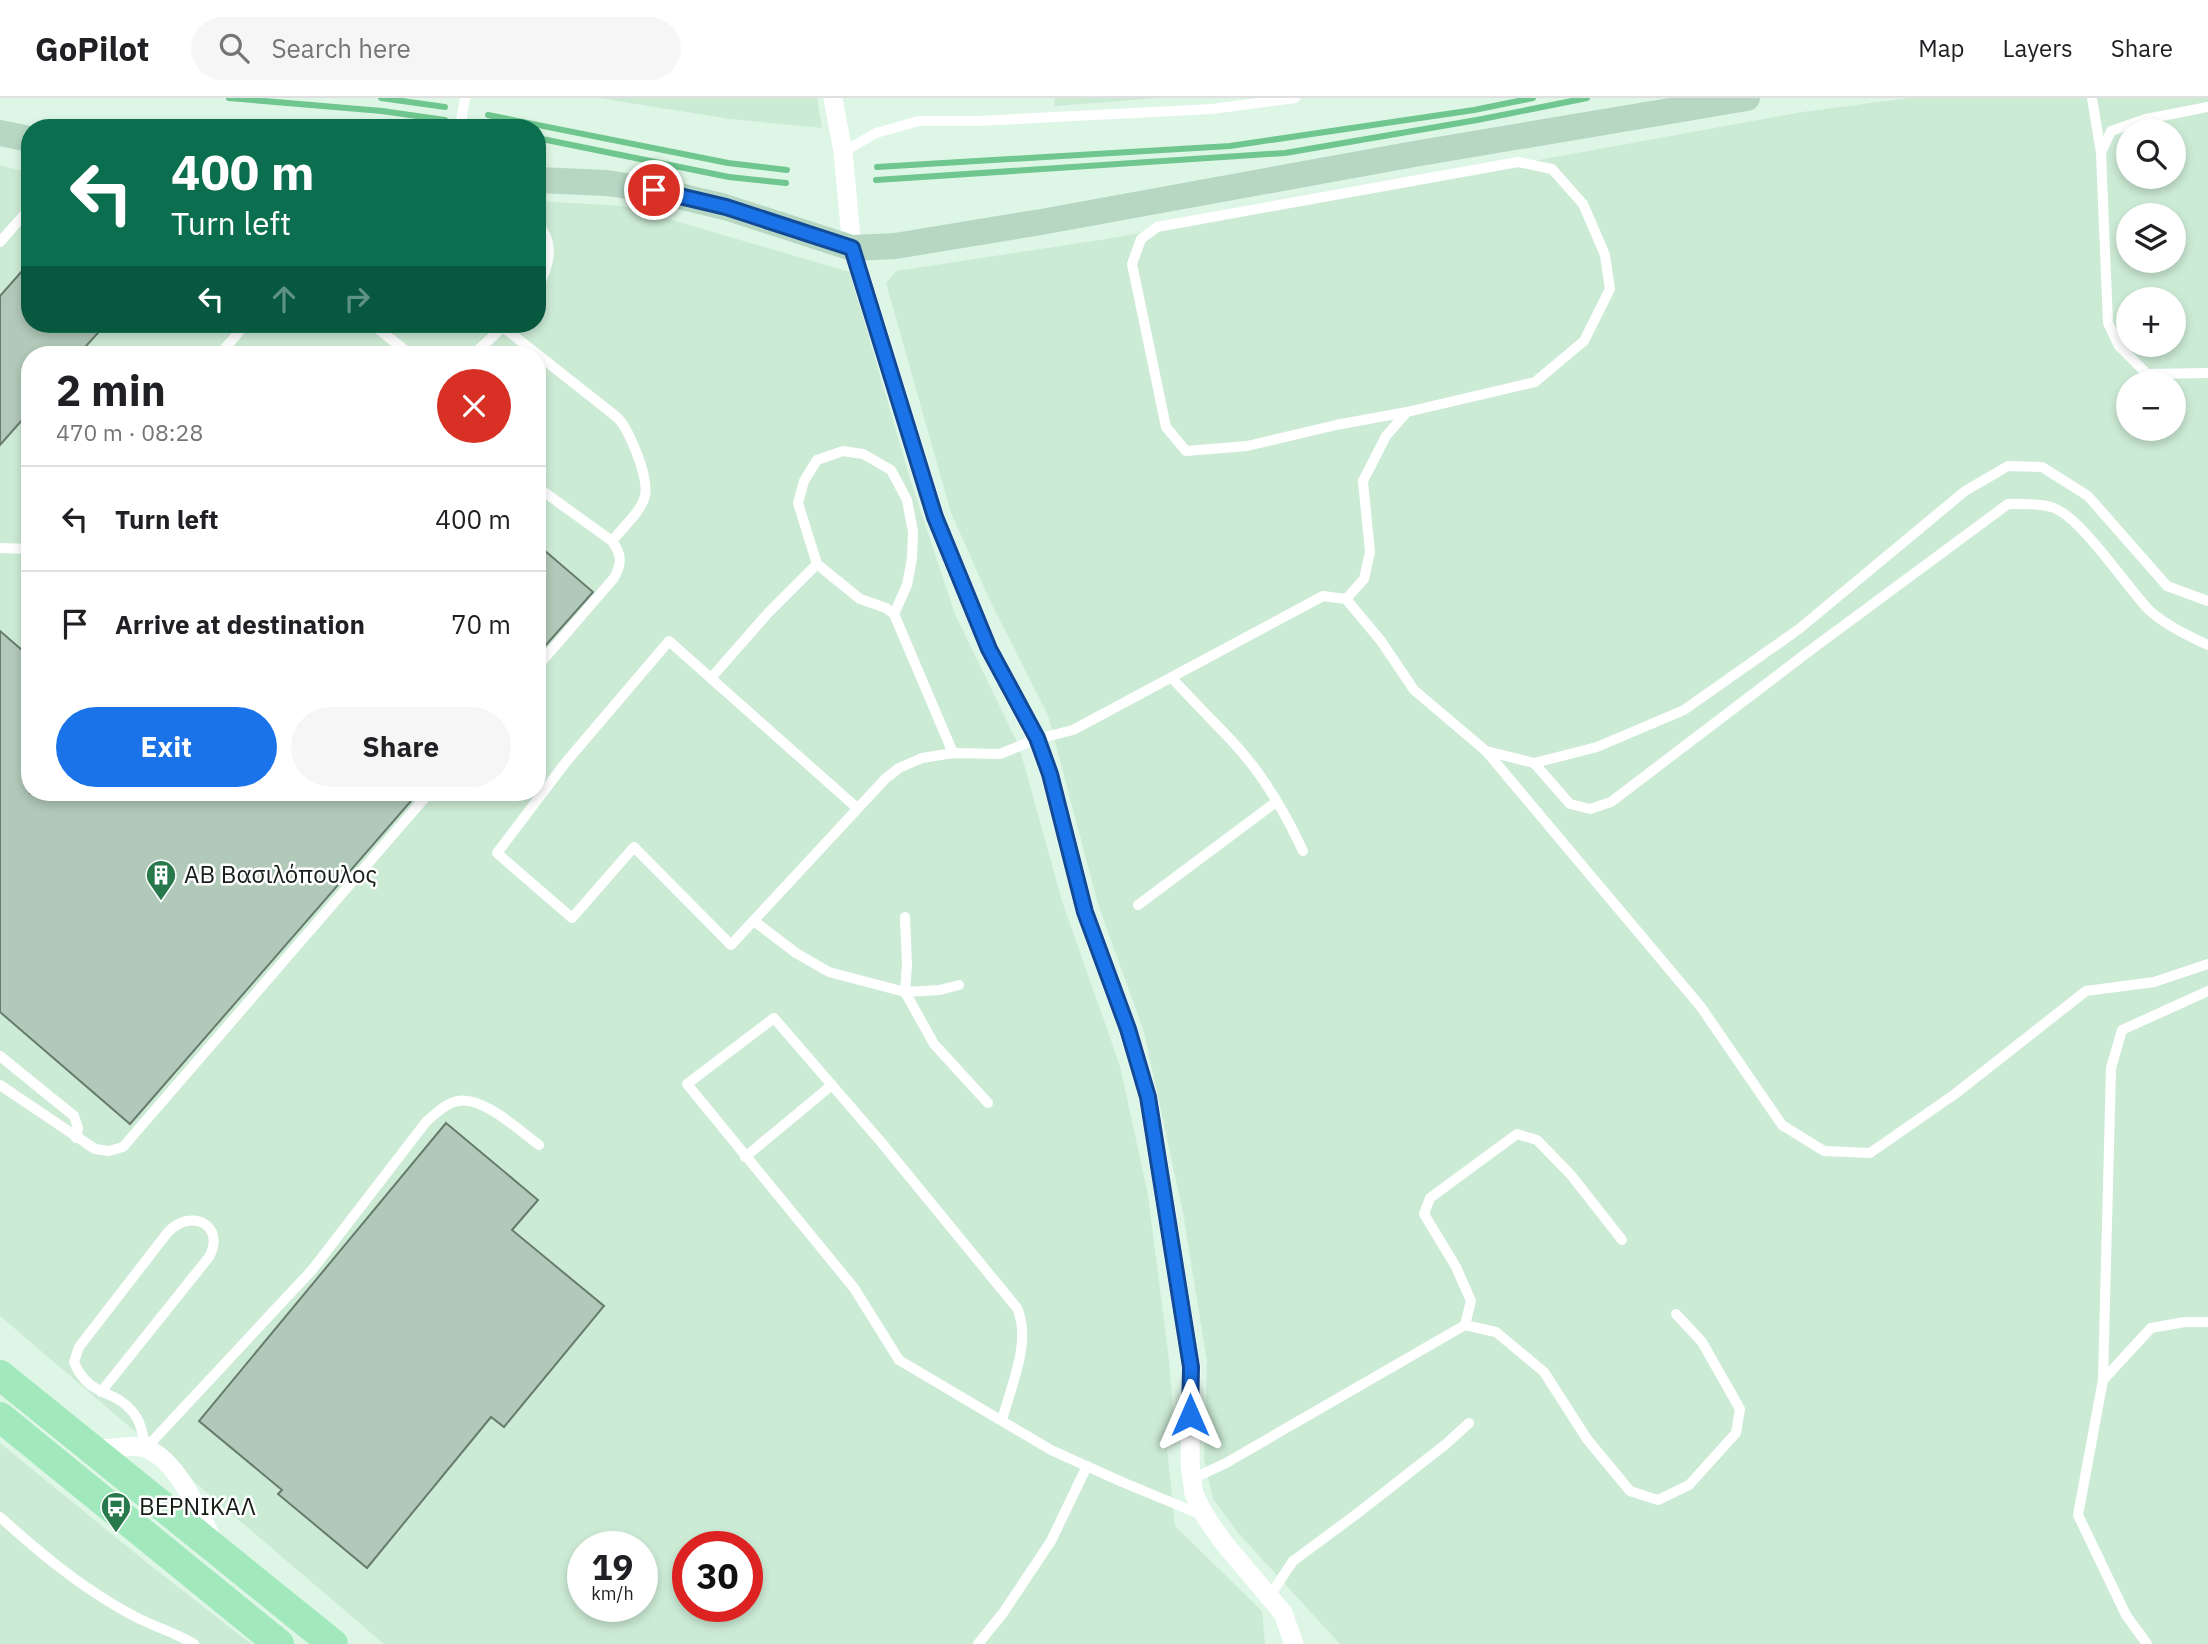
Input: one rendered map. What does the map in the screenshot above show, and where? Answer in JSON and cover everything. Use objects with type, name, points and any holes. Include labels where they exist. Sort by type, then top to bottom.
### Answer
[{"type":"main road","points":[[0,1375],[333,1644]]},
{"type":"main road","points":[[0,1417],[279,1644]]},
{"type":"street","points":[[833,98],[843,152],[852,248],[935,517],[989,649],[1037,738],[1050,774],[1085,912],[1128,1029],[1148,1097],[1191,1367],[1190,1464],[1195,1494],[1205,1516],[1223,1542],[1283,1613],[1294,1644]]},
{"type":"street","points":[[546,180],[607,183],[654,190],[726,207],[852,248],[895,246],[1747,98]]},
{"type":"street","points":[[0,133],[21,137]]},
{"type":"street","points":[[90,1447],[102,1450],[135,1446],[146,1448],[169,1466],[219,1551]]},
{"type":"lane","points":[[461,119],[464,98]]},
{"type":"lane","points":[[843,152],[876,133],[919,121],[979,121],[1212,109],[1295,98]]},
{"type":"lane","points":[[2092,98],[2101,153],[2108,323],[2119,346],[2147,374],[2208,373]]},
{"type":"lane","points":[[2101,153],[2111,131],[2146,119],[2208,107]]},
{"type":"lane","points":[[1346,599],[1364,579],[1370,552],[1363,481],[1386,436],[1407,412],[1535,382],[1584,341],[1610,289],[1605,255],[1583,204],[1552,169],[1518,162],[1157,227],[1141,239],[1132,264],[1155,380],[1166,427],[1186,451],[1247,446],[1407,412]]},
{"type":"lane","points":[[0,242],[21,218]]},
{"type":"lane","points":[[546,238],[549,246],[546,273]]},
{"type":"lane","points":[[227,346],[238,333]]},
{"type":"lane","points":[[383,333],[400,346]]},
{"type":"lane","points":[[482,346],[495,333]]},
{"type":"lane","points":[[513,333],[529,346]]},
{"type":"lane","points":[[546,360],[618,418],[628,430],[645,481],[645,495],[639,507],[612,541]]},
{"type":"lane","points":[[894,614],[906,584],[912,558],[913,532],[907,500],[891,470],[863,454],[843,451],[817,460],[804,481],[798,503],[817,564],[860,599],[886,608],[894,614],[954,753]]},
{"type":"lane","points":[[1486,751],[1534,763],[1597,747],[1684,710],[1798,629],[1965,491],[2008,466],[2042,467],[2088,496],[2167,586],[2208,601]]},
{"type":"lane","points":[[546,493],[612,541],[619,551],[621,564],[614,578],[546,657]]},
{"type":"lane","points":[[1534,763],[1570,804],[1590,809],[1611,802],[2008,504],[2054,507],[2081,529],[2149,610],[2188,636],[2208,645]]},
{"type":"lane","points":[[0,548],[21,549]]},
{"type":"lane","points":[[712,678],[768,613],[817,564]]},
{"type":"lane","points":[[536,801],[497,853],[572,918],[634,846],[732,945],[857,808],[899,768],[922,758],[954,753],[1000,754],[1037,738],[1073,730],[1323,596],[1346,599],[1381,640],[1414,690],[1486,751],[1701,1007],[1782,1125],[1824,1151],[1870,1153],[1955,1094],[2085,991],[2154,982],[2208,964]]},
{"type":"lane","points":[[546,788],[669,641],[766,730],[857,808]]},
{"type":"lane","points":[[1172,678],[1233,742],[1259,776],[1291,825],[1303,851]]},
{"type":"lane","points":[[0,1085],[94,1149],[109,1151],[123,1147],[422,801]]},
{"type":"lane","points":[[1138,905],[1276,802]]},
{"type":"lane","points":[[905,918],[908,965],[905,992],[934,1044],[988,1103]]},
{"type":"lane","points":[[754,921],[796,953],[829,972],[905,992],[940,990],[959,985]]},
{"type":"lane","points":[[2147,1644],[2126,1615],[2078,1515],[2103,1380],[2111,1068],[2122,1030],[2208,991]]},
{"type":"lane","points":[[1002,1420],[1022,1346],[1023,1321],[1017,1308],[774,1018],[687,1084],[854,1288],[899,1360],[1051,1450],[1205,1516]]},
{"type":"lane","points":[[0,1056],[74,1116],[78,1128],[76,1138]]},
{"type":"lane","points":[[745,1157],[832,1084]]},
{"type":"lane","points":[[146,1448],[312,1270],[425,1122],[444,1107],[457,1101],[485,1106],[539,1145]]},
{"type":"lane","points":[[1465,1325],[1471,1301],[1424,1214],[1430,1198],[1517,1134],[1537,1140],[1571,1175],[1622,1240]]},
{"type":"lane","points":[[101,1392],[209,1257],[214,1243],[210,1229],[204,1223],[184,1220],[172,1227],[79,1347],[74,1362],[78,1374],[101,1392],[122,1402],[132,1411],[138,1420],[146,1448]]},
{"type":"lane","points":[[1192,1479],[1226,1463],[1465,1325],[1496,1332],[1544,1372],[1587,1439],[1630,1491],[1658,1500],[1689,1485],[1736,1433],[1740,1409],[1702,1342],[1676,1314]]},
{"type":"lane","points":[[2103,1380],[2151,1328],[2185,1322],[2208,1322]]},
{"type":"lane","points":[[1269,1597],[1293,1561],[1364,1508],[1469,1423]]},
{"type":"lane","points":[[978,1644],[1003,1613],[1051,1541],[1087,1466]]},
{"type":"lane","points":[[0,1517],[78,1583],[133,1616],[174,1632],[194,1644]]},
{"type":"shaded area","points":[[599,98],[817,98],[822,128],[730,119]]},
{"type":"shaded area","points":[[1054,98],[1159,98],[1055,106]]},
{"type":"shaded area","points":[[1910,98],[2208,98],[2208,1644],[1340,1644],[1239,1534],[1213,1499],[1204,1459],[1207,1362],[1183,1213],[1144,1032],[1098,904],[1048,715],[992,605],[951,513],[886,283],[896,271],[1106,239],[1802,112]]},
{"type":"shaded area","points":[[0,165],[21,171],[21,333],[546,333],[546,202],[624,206],[850,272],[911,482],[955,614],[1019,746],[1062,901],[1120,1066],[1148,1195],[1169,1360],[1173,1410],[1167,1447],[1175,1526],[1262,1611],[1265,1644],[384,1644],[0,1316]]},
{"type":"shaded area","points":[[0,1443],[146,1562],[251,1644],[0,1644]]},
{"type":"building","points":[[21,272],[21,333],[98,333],[86,346],[21,346],[21,421],[0,445],[0,296]]},
{"type":"building","points":[[546,552],[593,592],[546,645]]},
{"type":"building","name":"ΑΒ Βασιλόπουλος","points":[[0,631],[21,649],[21,801],[411,801],[130,1124],[0,1012]]},
{"type":"building","points":[[446,1123],[538,1200],[512,1230],[604,1306],[504,1427],[491,1417],[367,1568],[278,1494],[282,1490],[199,1421]]},
{"type":"waterway","points":[[229,98],[382,111],[438,119]]},
{"type":"waterway","points":[[381,98],[445,107]]},
{"type":"waterway","points":[[877,167],[1230,146],[1474,110],[1533,98]]},
{"type":"waterway","points":[[876,180],[1285,153],[1587,98]]},
{"type":"waterway","points":[[488,115],[508,119]]},
{"type":"waterway","points":[[546,127],[728,163],[787,170]]},
{"type":"waterway","points":[[546,140],[729,177],[786,183]]},
{"type":"place","name":"ΑΒ Βασιλόπουλος","points":[[161,902]]},
{"type":"place","name":"ΒΕΡΝΙΚΑΛ","points":[[116,1534]]},
{"type":"route","points":[[654,190],[726,207],[852,248],[935,517],[989,649],[1037,738],[1050,774],[1085,912],[1128,1029],[1148,1097],[1191,1367],[1190,1415]]}]
